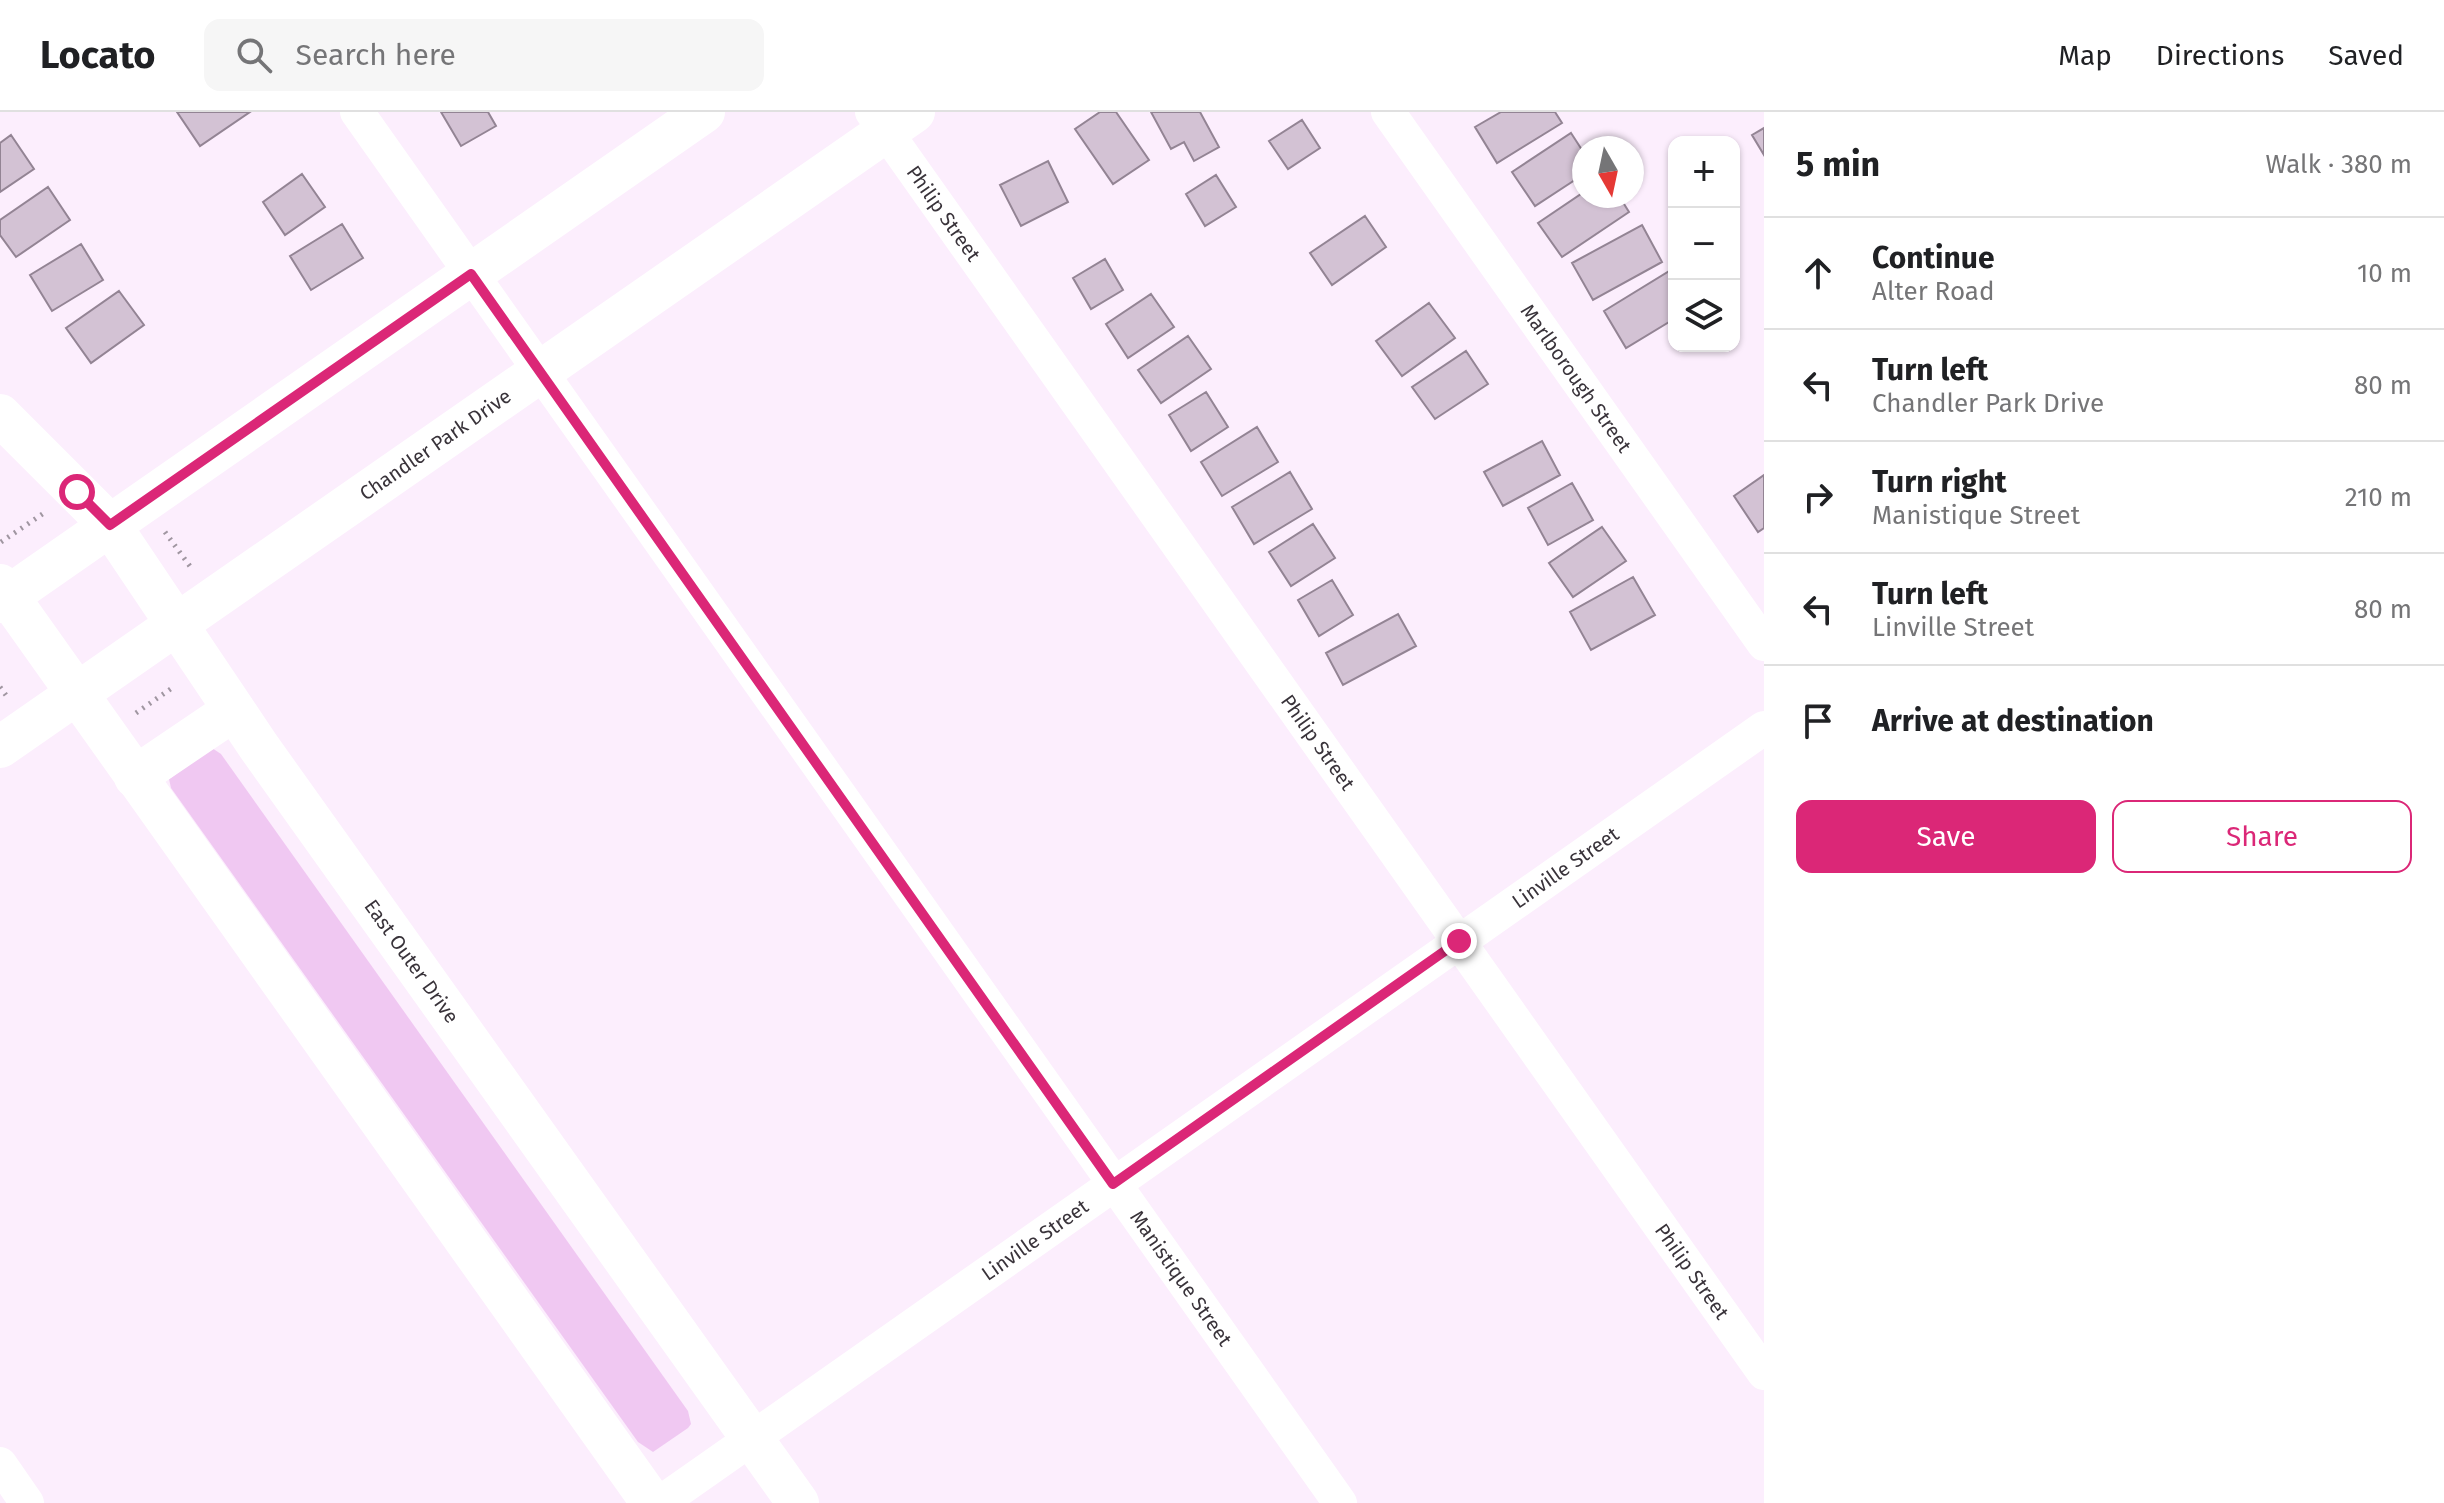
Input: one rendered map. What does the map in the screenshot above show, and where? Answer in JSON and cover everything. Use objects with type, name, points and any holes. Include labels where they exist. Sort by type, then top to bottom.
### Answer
[{"type":"street","name":"Manistique Street","points":[[357,112],[1340,1503]]},
{"type":"street","points":[[652,1503],[76,694],[2,595],[110,525],[704,112]]},
{"type":"street","name":"Marlborough Street","points":[[1388,112],[1764,644]]},
{"type":"street","name":"Chandler Park Drive","points":[[76,694],[540,371],[891,118]]},
{"type":"street","name":"Philip Street","points":[[891,118],[1459,941],[1764,1373]]},
{"type":"street","name":"East Outer Drive","points":[[0,415],[110,525],[234,710],[798,1503]]},
{"type":"street","points":[[0,747],[76,694]]},
{"type":"street","points":[[135,777],[234,710]]},
{"type":"street","name":"Linville Street","points":[[660,1503],[1764,728]]},
{"type":"street","points":[[0,1464],[27,1503]]},
{"type":"path","points":[[1,542],[45,512]]},
{"type":"path","points":[[160,524],[192,570]]},
{"type":"path","points":[[129,718],[172,688]]},
{"type":"shaded area","points":[[212,748],[221,754],[688,1411],[691,1424],[688,1428],[653,1452],[638,1442],[171,788],[169,779]]},
{"type":"building","points":[[177,112],[250,112],[200,146]]},
{"type":"building","points":[[441,112],[488,112],[496,126],[461,146]]},
{"type":"building","points":[[1100,112],[1116,112],[1149,160],[1113,184],[1075,129]]},
{"type":"building","points":[[1151,112],[1200,112],[1219,147],[1194,161],[1184,142],[1171,149]]},
{"type":"building","points":[[1501,112],[1555,112],[1562,123],[1497,163],[1475,127]]},
{"type":"building","points":[[1302,120],[1320,148],[1288,169],[1269,141]]},
{"type":"building","points":[[1764,128],[1764,155],[1752,135]]},
{"type":"building","points":[[1571,133],[1573,136],[1572,182],[1535,206],[1512,172]]},
{"type":"building","points":[[11,135],[34,169],[0,192],[0,143]]},
{"type":"building","points":[[1048,161],[1068,202],[1021,226],[1000,185]]},
{"type":"building","points":[[302,174],[325,207],[285,235],[263,202]]},
{"type":"building","points":[[1216,175],[1236,207],[1205,226],[1186,194]]},
{"type":"building","points":[[48,187],[70,220],[16,257],[0,235],[0,220]]},
{"type":"building","points":[[1572,200],[1572,208],[1626,208],[1629,212],[1562,257],[1538,223]]},
{"type":"building","points":[[1365,216],[1386,247],[1332,285],[1310,253]]},
{"type":"building","points":[[342,224],[363,258],[311,290],[290,256]]},
{"type":"building","points":[[1642,225],[1662,262],[1593,300],[1572,263]]},
{"type":"building","points":[[81,244],[103,280],[52,311],[30,275]]},
{"type":"building","points":[[1105,259],[1123,290],[1091,309],[1073,278]]},
{"type":"building","points":[[1668,272],[1668,323],[1626,348],[1604,311]]},
{"type":"building","points":[[119,291],[144,325],[91,363],[66,328]]},
{"type":"building","points":[[1151,294],[1174,327],[1128,358],[1106,324]]},
{"type":"building","points":[[1429,303],[1455,338],[1402,376],[1376,341]]},
{"type":"building","points":[[1188,336],[1211,369],[1161,403],[1138,370]]},
{"type":"building","points":[[1466,351],[1488,384],[1435,419],[1412,387]]},
{"type":"building","points":[[1206,392],[1228,427],[1191,451],[1169,415]]},
{"type":"building","points":[[1257,427],[1278,462],[1222,496],[1201,462]]},
{"type":"building","points":[[1542,441],[1560,475],[1503,506],[1484,472]]},
{"type":"building","points":[[1290,472],[1312,509],[1254,544],[1232,507]]},
{"type":"building","points":[[1764,475],[1764,528],[1758,532],[1734,496]]},
{"type":"building","points":[[1572,483],[1593,520],[1548,545],[1528,508]]},
{"type":"building","points":[[1313,524],[1335,558],[1291,586],[1269,552]]},
{"type":"building","points":[[1602,527],[1626,561],[1573,597],[1549,563]]},
{"type":"building","points":[[1633,577],[1655,615],[1591,650],[1570,612]]},
{"type":"building","points":[[1332,580],[1353,615],[1319,636],[1298,600]]},
{"type":"building","points":[[1398,614],[1416,646],[1343,685],[1326,653]]},
{"type":"route","points":[[77,492],[110,525],[471,274],[1113,1184],[1459,941]]}]
